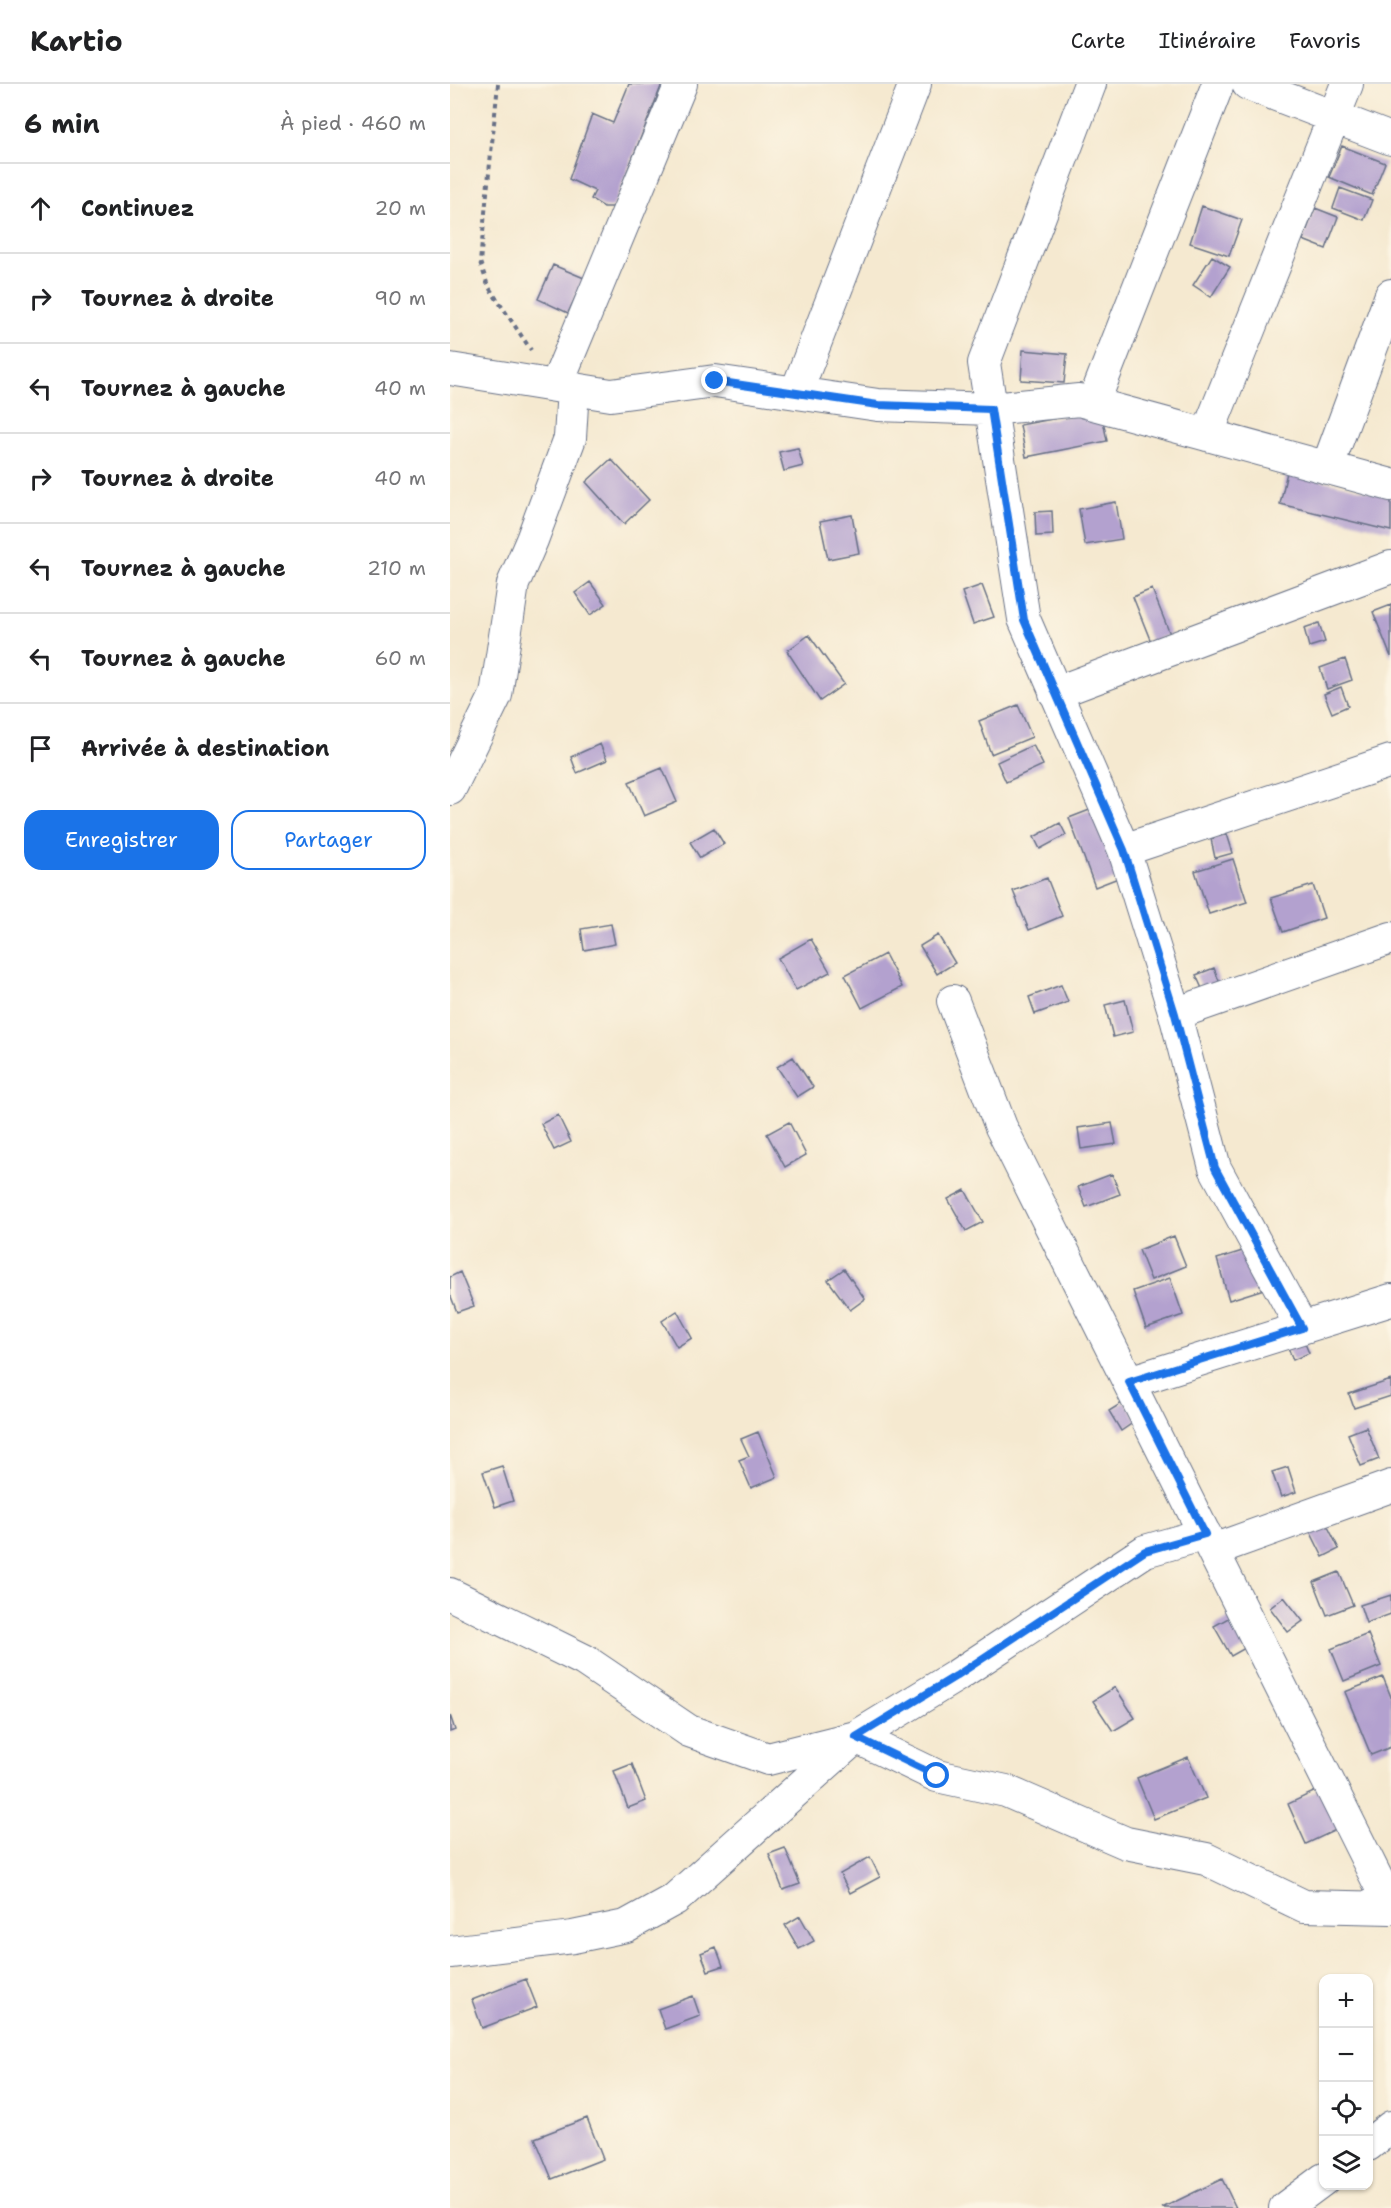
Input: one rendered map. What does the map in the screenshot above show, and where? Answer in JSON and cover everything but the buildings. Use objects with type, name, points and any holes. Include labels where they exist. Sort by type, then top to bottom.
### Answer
[{"type":"street","points":[[450,789],[496,695],[513,584],[570,438],[565,387],[681,84]]},
{"type":"street","points":[[796,393],[915,84]]},
{"type":"street","points":[[1090,84],[984,363],[1024,620],[1124,850],[1175,1014],[1215,1168],[1302,1328]]},
{"type":"street","points":[[1093,404],[1218,84]]},
{"type":"street","points":[[1248,84],[1391,139]]},
{"type":"street","points":[[1207,435],[1347,84]]},
{"type":"street","points":[[1327,468],[1391,295]]},
{"type":"street","points":[[450,369],[611,395],[715,381],[878,405],[991,409],[1079,400],[1391,485]]},
{"type":"street","points":[[1055,693],[1391,567]]},
{"type":"street","points":[[1124,850],[1391,761]]},
{"type":"street","points":[[1175,1014],[1391,938]]},
{"type":"street","points":[[450,1594],[584,1660],[689,1731],[768,1759],[856,1737],[937,1776],[1006,1791],[1126,1843],[1206,1859],[1304,1906],[1391,1907],[1001,1127],[953,1001]]},
{"type":"street","points":[[1129,1382],[1391,1300]]},
{"type":"street","points":[[450,1952],[573,1937],[626,1926],[675,1899],[856,1737],[956,1676],[1145,1551],[1209,1542],[1391,1486]]},
{"type":"street","points":[[1373,2141],[1391,2127]]},
{"type":"street","points":[[1285,2208],[1319,2182]]},
{"type":"path","points":[[498,84],[480,262],[488,286],[565,387]]},
{"type":"route","points":[[715,381],[878,405],[991,409],[1024,620],[1124,850],[1175,1014],[1215,1168],[1302,1328],[1129,1382],[1205,1534],[1145,1551],[956,1676],[856,1737],[937,1776]]}]
